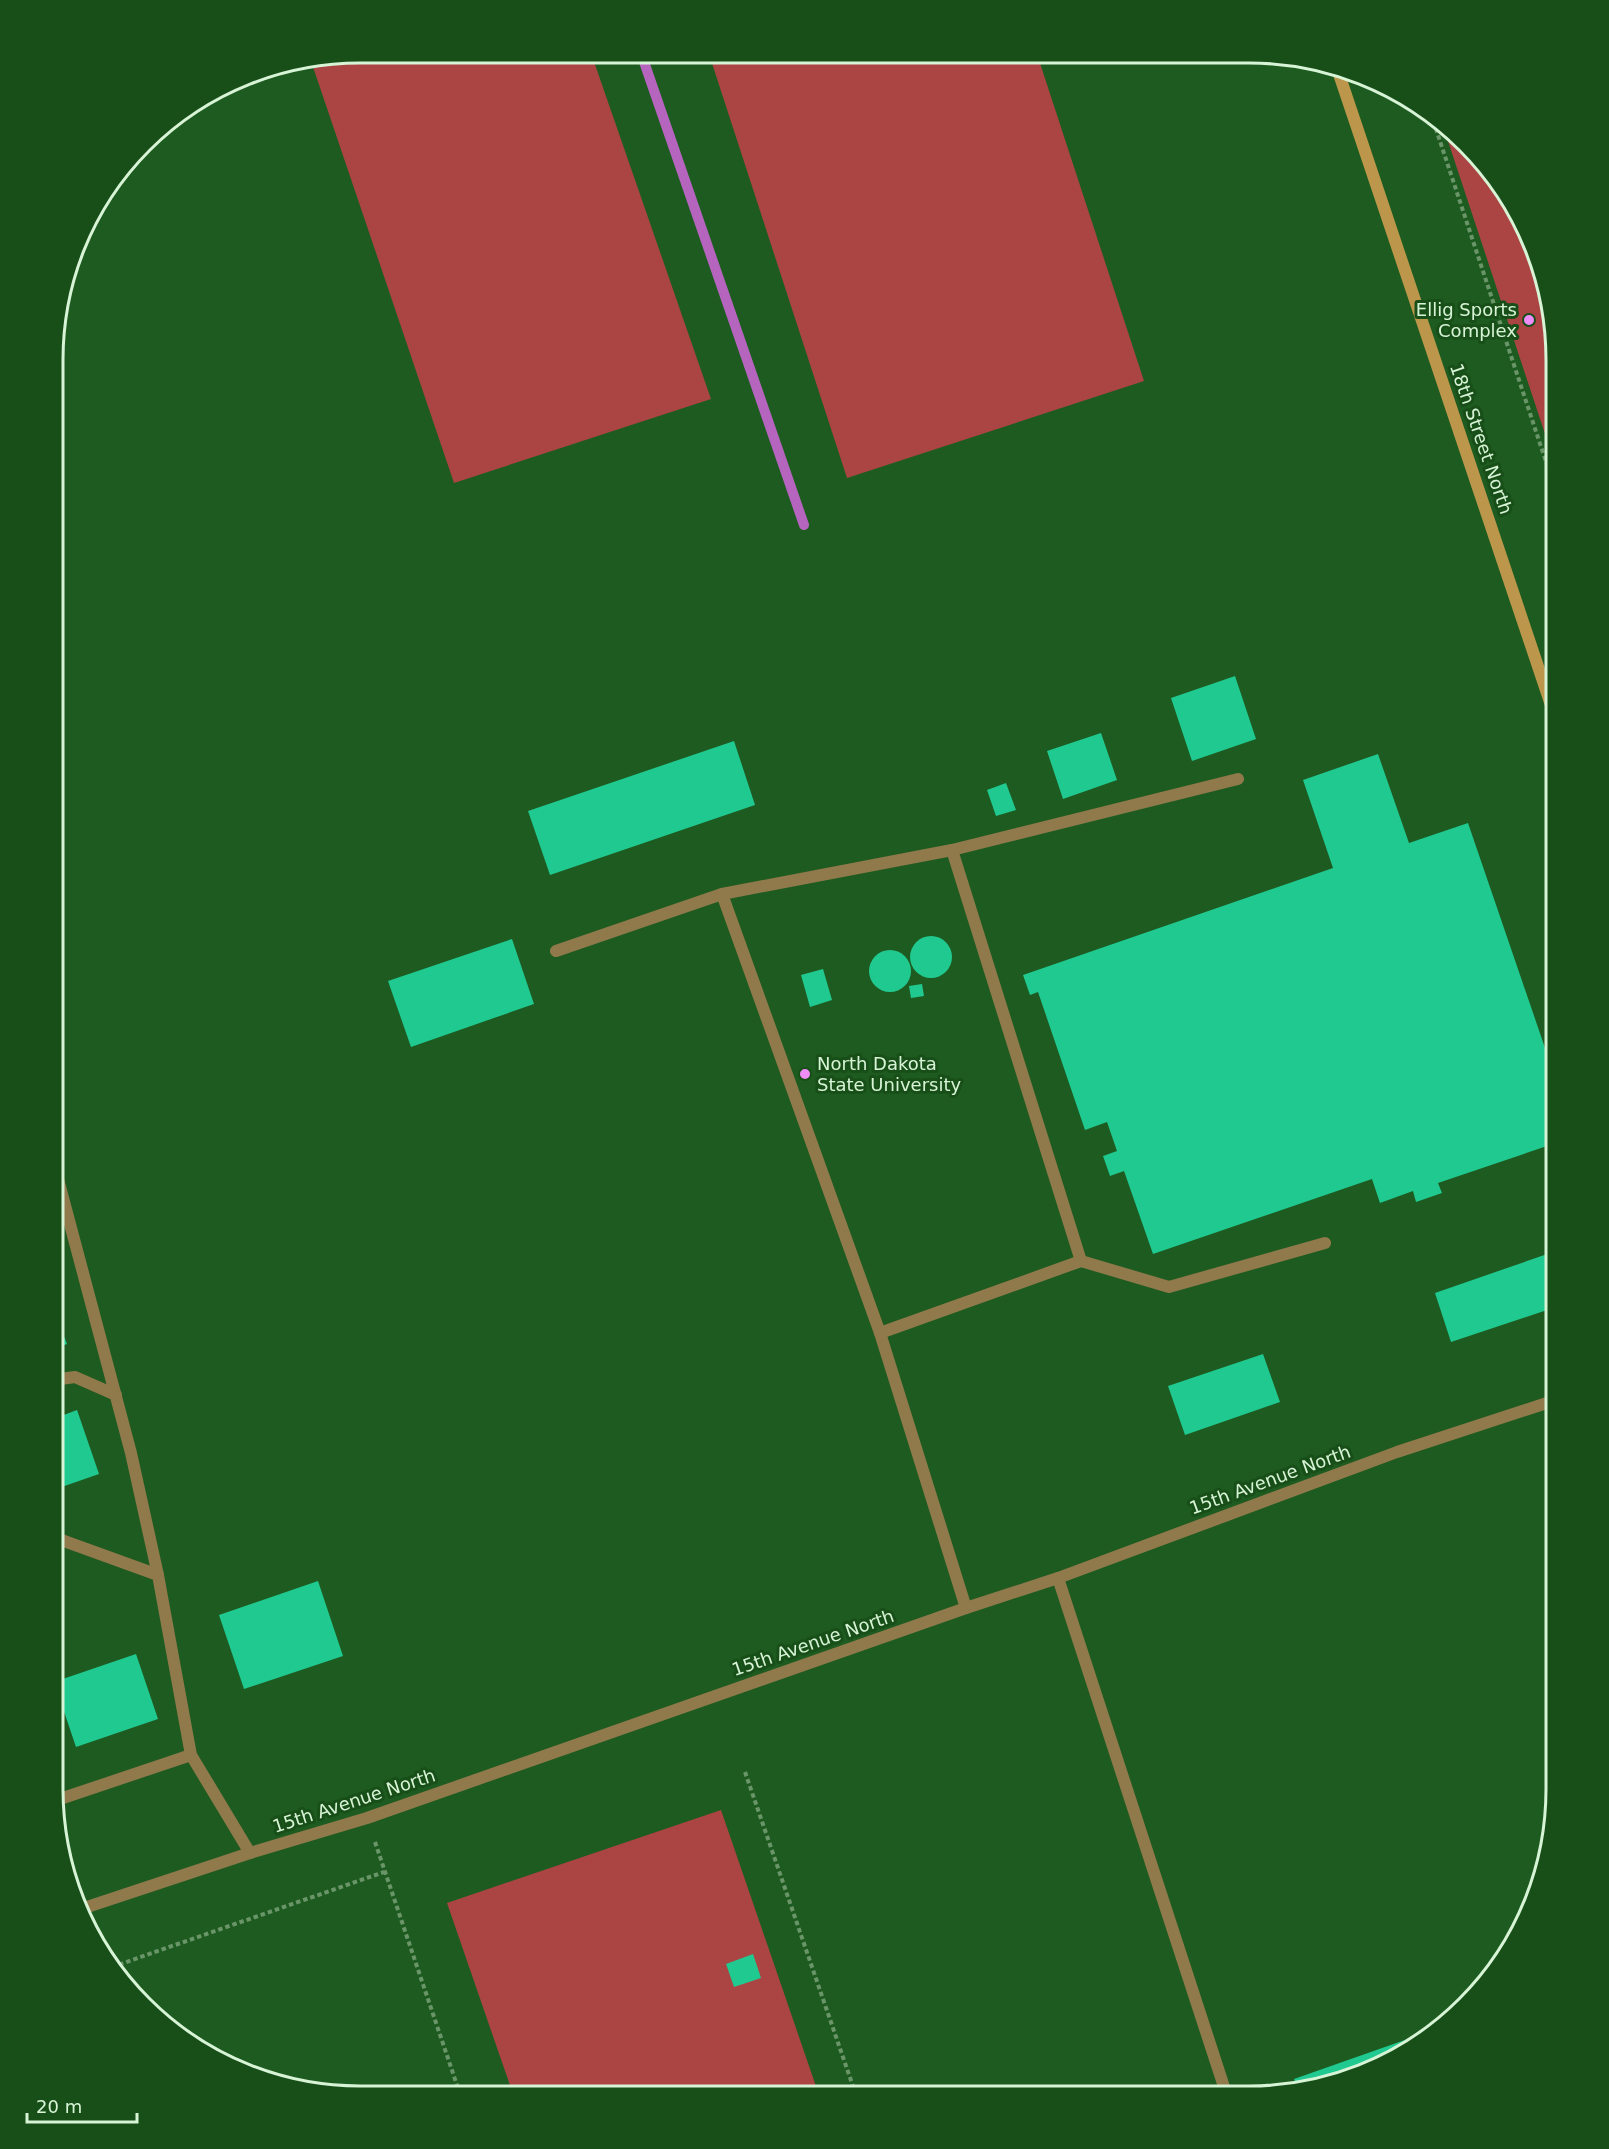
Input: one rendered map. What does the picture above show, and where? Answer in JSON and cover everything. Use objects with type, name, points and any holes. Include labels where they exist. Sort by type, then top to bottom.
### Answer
[{"type":"street","name":"18th Street North","points":[[1340,77],[1546,690]]},
{"type":"street","points":[[556,951],[722,894],[952,850],[1239,779]]},
{"type":"street","points":[[952,850],[1081,1261]]},
{"type":"street","points":[[722,894],[879,1333],[966,1608]]},
{"type":"street","points":[[63,1199],[132,1453],[158,1575],[191,1755],[250,1853]]},
{"type":"street","points":[[63,1219],[68,1218]]},
{"type":"street","points":[[879,1333],[1081,1261],[1168,1287],[1325,1243]]},
{"type":"street","points":[[63,1379],[75,1377],[116,1395]]},
{"type":"street","name":"15th Avenue North","points":[[88,1907],[250,1853],[367,1818],[966,1608],[1058,1578],[1397,1452],[1546,1403]]},
{"type":"street","points":[[63,1541],[158,1575]]},
{"type":"street","points":[[1058,1578],[1224,2086]]},
{"type":"street","points":[[63,1798],[191,1755]]},
{"type":"path","points":[[1436,129],[1546,462]]},
{"type":"path","points":[[745,1772],[853,2086]]},
{"type":"path","points":[[367,1818],[457,2086]]},
{"type":"path","points":[[119,1963],[384,1872]]},
{"type":"shaded area","points":[[360,63],[594,63],[711,399],[454,483],[313,67]]},
{"type":"shaded area","points":[[712,63],[1040,63],[1144,381],[847,478]]},
{"type":"shaded area","name":"North Dakota State University","points":[[1249,63],[1288,66],[1326,73],[1363,86],[1398,103],[1430,124],[1459,150],[1485,179],[1515,228],[1536,283],[1543,321],[1546,360],[1545,1809],[1540,1847],[1530,1885],[1515,1921],[1496,1954],[1472,1985],[1445,2012],[1414,2036],[1381,2055],[1326,2076],[1288,2083],[1249,2086],[340,2085],[302,2080],[264,2070],[228,2055],[195,2036],[164,2012],[137,1985],[113,1954],[94,1921],[73,1866],[66,1828],[63,1789],[63,360],[66,321],[73,283],[94,228],[124,179],[150,150],[179,124],[228,94],[283,73],[340,64]]},
{"type":"shaded area","name":"Ellig Sports Complex","points":[[1447,139],[1472,164],[1496,195],[1515,228],[1530,264],[1540,302],[1545,340],[1546,437]]},
{"type":"shaded area","points":[[721,1810],[816,2086],[510,2086],[447,1903]]},
{"type":"building","points":[[1235,676],[1256,739],[1192,761],[1171,698]]},
{"type":"building","points":[[1101,733],[1117,780],[1063,799],[1047,751]]},
{"type":"building","points":[[734,741],[755,805],[550,875],[528,811]]},
{"type":"building","points":[[1378,754],[1409,843],[1468,823],[1546,1051],[1546,1146],[1438,1183],[1442,1193],[1416,1202],[1413,1191],[1380,1203],[1372,1179],[1153,1254],[1124,1171],[1110,1176],[1103,1156],[1117,1151],[1107,1122],[1085,1130],[1038,992],[1030,995],[1023,975],[1333,868],[1303,780]]},
{"type":"building","points":[[1006,783],[1016,810],[996,816],[987,790]]},
{"type":"building","points":[[931,936],[946,942],[952,957],[946,972],[931,978],[916,972],[910,957],[916,942]]},
{"type":"building","points":[[512,939],[534,1004],[411,1047],[388,981]]},
{"type":"building","points":[[890,950],[905,956],[911,971],[905,986],[890,992],[875,986],[869,971],[875,956]]},
{"type":"building","points":[[823,969],[832,1000],[810,1007],[801,975]]},
{"type":"building","points":[[922,984],[924,996],[911,998],[909,986]]},
{"type":"building","points":[[1546,1254],[1546,1310],[1451,1342],[1435,1293]]},
{"type":"building","points":[[63,1334],[67,1344],[63,1345]]},
{"type":"building","points":[[1263,1354],[1280,1402],[1185,1435],[1168,1386]]},
{"type":"building","points":[[77,1410],[99,1474],[63,1487],[63,1415]]},
{"type":"building","points":[[318,1581],[343,1656],[244,1689],[219,1615]]},
{"type":"building","points":[[136,1654],[158,1719],[76,1747],[63,1709],[63,1679]]},
{"type":"building","points":[[753,1954],[761,1978],[734,1987],[726,1964]]},
{"type":"building","points":[[1411,2038],[1381,2055],[1345,2070],[1307,2080],[1295,2082],[1294,2079]]},
{"type":"waterway","points":[[644,63],[804,525]]},
{"type":"place","name":"Ellig Sports Complex","points":[[1529,320]]},
{"type":"place","name":"North Dakota State University","points":[[805,1074]]}]
